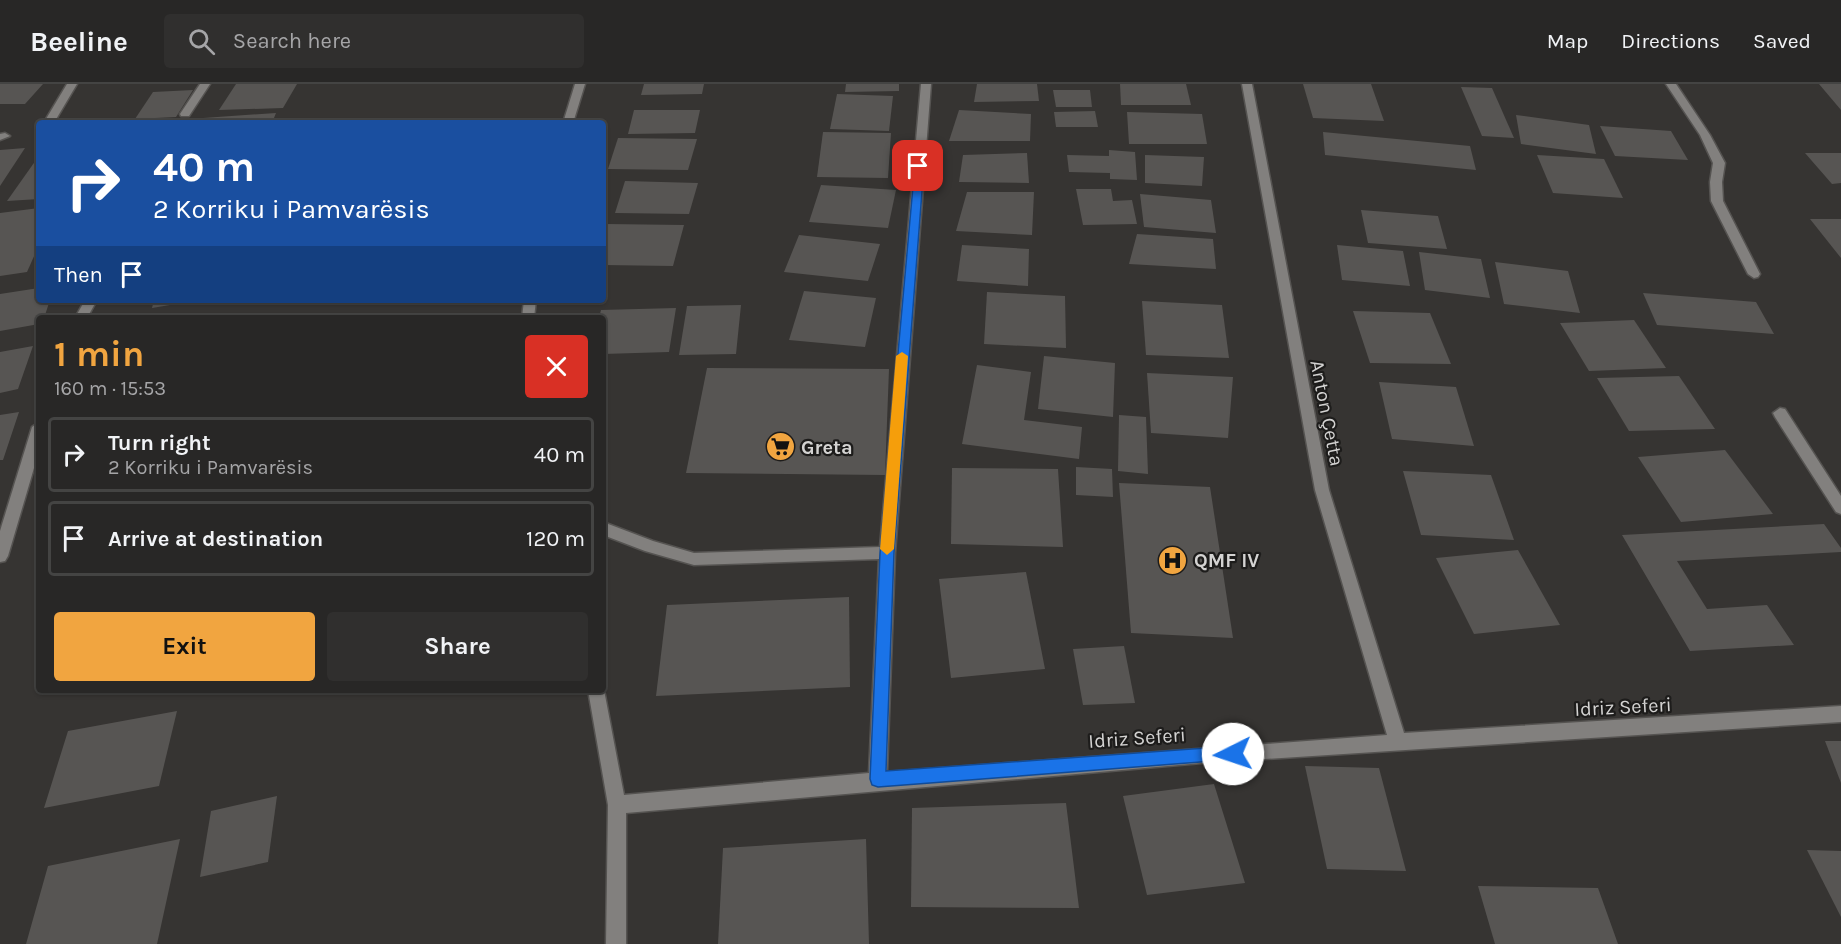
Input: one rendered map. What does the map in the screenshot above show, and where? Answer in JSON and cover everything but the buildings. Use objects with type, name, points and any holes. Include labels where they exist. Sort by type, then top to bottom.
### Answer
[{"type":"street","points":[[51,119],[72,84]]},
{"type":"street","points":[[185,114],[205,84]]},
{"type":"street","points":[[569,120],[580,84]]},
{"type":"street","points":[[878,779],[887,553],[926,84]]},
{"type":"street","name":"Anton Çetta","points":[[1247,84],[1322,490],[1398,742]]},
{"type":"street","points":[[1671,84],[1705,135],[1719,163],[1716,183],[1717,201],[1754,274]]},
{"type":"street","points":[[1780,413],[1841,508]]},
{"type":"street","points":[[0,556],[36,437]]},
{"type":"street","points":[[606,529],[650,547],[694,560],[730,556],[887,553]]},
{"type":"street","points":[[597,693],[617,805],[616,944]]},
{"type":"street","name":"Idriz Seferi","points":[[617,805],[878,779],[1398,742],[1734,724],[1841,714]]},
{"type":"slow traffic","points":[[887,549],[902,356]]},
{"type":"place","name":"Greta","points":[[780,447]]},
{"type":"place","name":"QMF IV","points":[[1173,560]]},
{"type":"route","points":[[918,166],[887,553],[878,779],[1233,754]]}]
